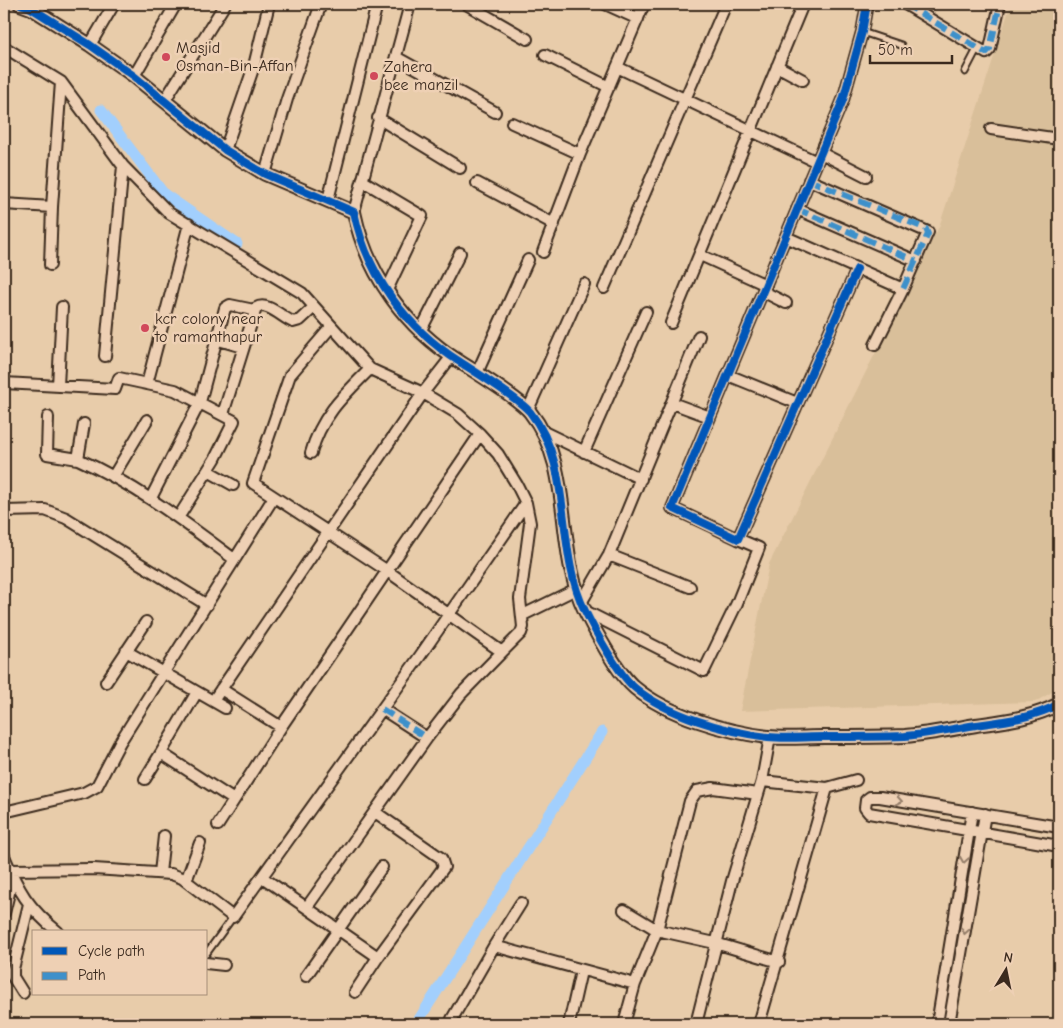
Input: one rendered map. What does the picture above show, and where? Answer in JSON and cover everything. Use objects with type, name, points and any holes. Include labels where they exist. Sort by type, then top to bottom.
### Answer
[{"type":"street","points":[[90,45],[114,4]]},
{"type":"street","points":[[134,76],[176,4]]},
{"type":"street","points":[[165,100],[225,4]]},
{"type":"street","points":[[225,150],[254,66],[268,4]]},
{"type":"street","points":[[264,174],[286,99],[321,4]]},
{"type":"street","points":[[328,200],[377,4]]},
{"type":"street","points":[[410,4],[354,212],[358,233],[366,254],[401,313],[420,332],[528,410],[544,432],[557,475],[564,538],[576,589],[583,607],[624,676],[635,688],[697,720],[769,744],[907,736],[1016,719],[1046,711],[1059,704]]},
{"type":"street","points":[[466,4],[527,39]]},
{"type":"street","points":[[606,4],[638,19]]},
{"type":"street","points":[[544,252],[580,154],[644,4]]},
{"type":"street","points":[[604,288],[726,4]]},
{"type":"street","points":[[671,323],[803,4]]},
{"type":"street","points":[[583,607],[704,671],[737,603],[759,548],[672,508],[843,100],[862,32],[867,4]]},
{"type":"street","points":[[905,4],[977,49],[986,52],[990,48],[1000,4]]},
{"type":"street","points":[[28,5],[134,76],[225,150],[264,174],[354,212]]},
{"type":"street","points":[[4,47],[61,82],[123,166],[169,212],[302,293],[370,368],[426,390],[458,414],[498,454],[526,503],[530,523],[520,594],[526,613],[521,632],[461,694],[427,738],[307,907]]},
{"type":"street","points":[[545,55],[609,87]]},
{"type":"street","points":[[396,57],[495,112]]},
{"type":"street","points":[[777,66],[803,80]]},
{"type":"street","points":[[617,67],[750,130],[866,176]]},
{"type":"street","points":[[50,265],[61,82]]},
{"type":"street","points":[[378,118],[460,168]]},
{"type":"street","points":[[512,123],[580,154]]},
{"type":"street","points":[[991,129],[1059,139]]},
{"type":"street","points":[[105,356],[123,166]]},
{"type":"street","points":[[809,180],[926,229],[928,234],[875,345]]},
{"type":"street","points":[[363,181],[422,216],[387,290]]},
{"type":"street","points":[[477,183],[554,224]]},
{"type":"street","points":[[4,204],[52,207]]},
{"type":"street","points":[[797,210],[916,261]]},
{"type":"street","points":[[147,384],[188,224]]},
{"type":"street","points":[[786,237],[903,289]]},
{"type":"street","points":[[420,332],[460,252]]},
{"type":"street","points":[[700,255],[765,288],[786,303]]},
{"type":"street","points":[[477,373],[528,260]]},
{"type":"street","points":[[738,539],[857,269]]},
{"type":"street","points":[[528,410],[584,284]]},
{"type":"street","points":[[151,498],[200,402],[215,339],[224,311],[228,306],[254,310]]},
{"type":"street","points":[[223,414],[254,310],[258,306],[264,307],[281,314],[293,322],[300,320],[314,307]]},
{"type":"street","points":[[58,386],[62,307]]},
{"type":"street","points":[[584,452],[646,312]]},
{"type":"street","points":[[331,326],[290,375],[253,484],[386,570],[502,652]]},
{"type":"street","points":[[583,607],[609,555],[699,336]]},
{"type":"street","points":[[215,339],[243,346]]},
{"type":"street","points":[[213,701],[426,390],[452,356]]},
{"type":"street","points":[[311,453],[316,432],[326,416],[370,368]]},
{"type":"street","points":[[728,375],[797,402]]},
{"type":"street","points":[[4,383],[115,390],[119,378],[175,390],[223,414],[234,422],[208,471],[178,518]]},
{"type":"street","points":[[672,403],[710,417]]},
{"type":"street","points":[[48,417],[47,454],[78,458],[114,474],[151,498],[234,559]]},
{"type":"street","points":[[114,474],[146,420]]},
{"type":"street","points":[[78,458],[84,424]]},
{"type":"street","points":[[544,432],[641,480]]},
{"type":"street","points":[[218,826],[281,727],[480,434]]},
{"type":"street","points":[[208,471],[233,485]]},
{"type":"street","points":[[4,812],[94,790],[120,742],[274,498]]},
{"type":"street","points":[[12,873],[94,869],[171,874],[186,881],[233,917],[526,503]]},
{"type":"street","points":[[4,511],[45,510],[66,518],[207,605]]},
{"type":"street","points":[[609,555],[690,587]]},
{"type":"street","points":[[526,613],[576,589]]},
{"type":"street","points":[[106,682],[146,622]]},
{"type":"street","points":[[126,651],[225,708]]},
{"type":"street","points":[[221,689],[281,727]]},
{"type":"street","points":[[145,779],[197,692]]},
{"type":"street","points":[[382,709],[427,738]]},
{"type":"street","points":[[696,1024],[715,943],[763,778],[769,744]]},
{"type":"street","points":[[161,752],[234,800]]},
{"type":"street","points":[[763,778],[827,788],[856,780]]},
{"type":"street","points":[[624,1024],[635,984],[657,930],[693,795],[697,790],[707,788],[758,794]]},
{"type":"street","points":[[759,1024],[827,788]]},
{"type":"street","points":[[1059,827],[880,797],[870,797],[866,800],[865,808],[869,813],[1059,846]]},
{"type":"street","points":[[355,992],[378,957],[444,867],[442,858],[375,812]]},
{"type":"street","points":[[937,1024],[972,812]]},
{"type":"street","points":[[949,1024],[986,814]]},
{"type":"street","points":[[160,873],[164,836]]},
{"type":"street","points":[[186,881],[200,843]]},
{"type":"street","points":[[4,856],[29,904],[56,930]]},
{"type":"street","points":[[306,976],[382,867]]},
{"type":"street","points":[[4,913],[12,873]]},
{"type":"street","points":[[262,877],[378,957]]},
{"type":"street","points":[[23,993],[13,977],[13,969],[29,904]]},
{"type":"street","points":[[452,1019],[494,946],[521,904]]},
{"type":"street","points":[[624,910],[657,930],[715,943],[778,962]]},
{"type":"street","points":[[494,946],[635,984]]},
{"type":"street","points":[[208,963],[224,965]]},
{"type":"street","points":[[568,1024],[581,971]]},
{"type":"lane","points":[[862,32],[901,45]]},
{"type":"lane","points":[[965,72],[977,49]]},
{"type":"lane","points":[[208,951],[233,917]]},
{"type":"shaded area","points":[[1011,4],[1059,4],[1059,688],[1035,702],[740,711],[769,564],[939,227]]},
{"type":"waterway","points":[[101,110],[164,194],[237,244]]},
{"type":"waterway","points":[[416,1024],[602,732]]},
{"type":"marked path","points":[[905,4],[986,53],[990,49],[1000,4]]},
{"type":"marked path","points":[[809,180],[926,229],[928,234],[903,289]]},
{"type":"marked path","points":[[797,209],[916,261]]},
{"type":"marked path","points":[[382,709],[427,738]]},
{"type":"cycle path","points":[[20,4],[31,8],[90,45],[134,76],[225,150],[265,174],[354,212],[368,257],[379,278],[406,316],[440,348],[524,406],[544,434],[553,458],[559,483],[570,561],[576,587],[585,611],[607,652],[621,673],[648,698],[698,721],[752,735],[782,738],[885,737],[932,733],[1019,718],[1039,713],[1059,704]]},
{"type":"cycle path","points":[[857,269],[738,539],[672,508],[843,100],[862,32],[867,4]]},
{"type":"place","name":"Masjid Osman-Bin-Affan","points":[[166,57]]},
{"type":"place","name":"Zahera bee manzil","points":[[374,76]]},
{"type":"place","name":"kcr colony near to ramanthapur","points":[[145,328]]}]
